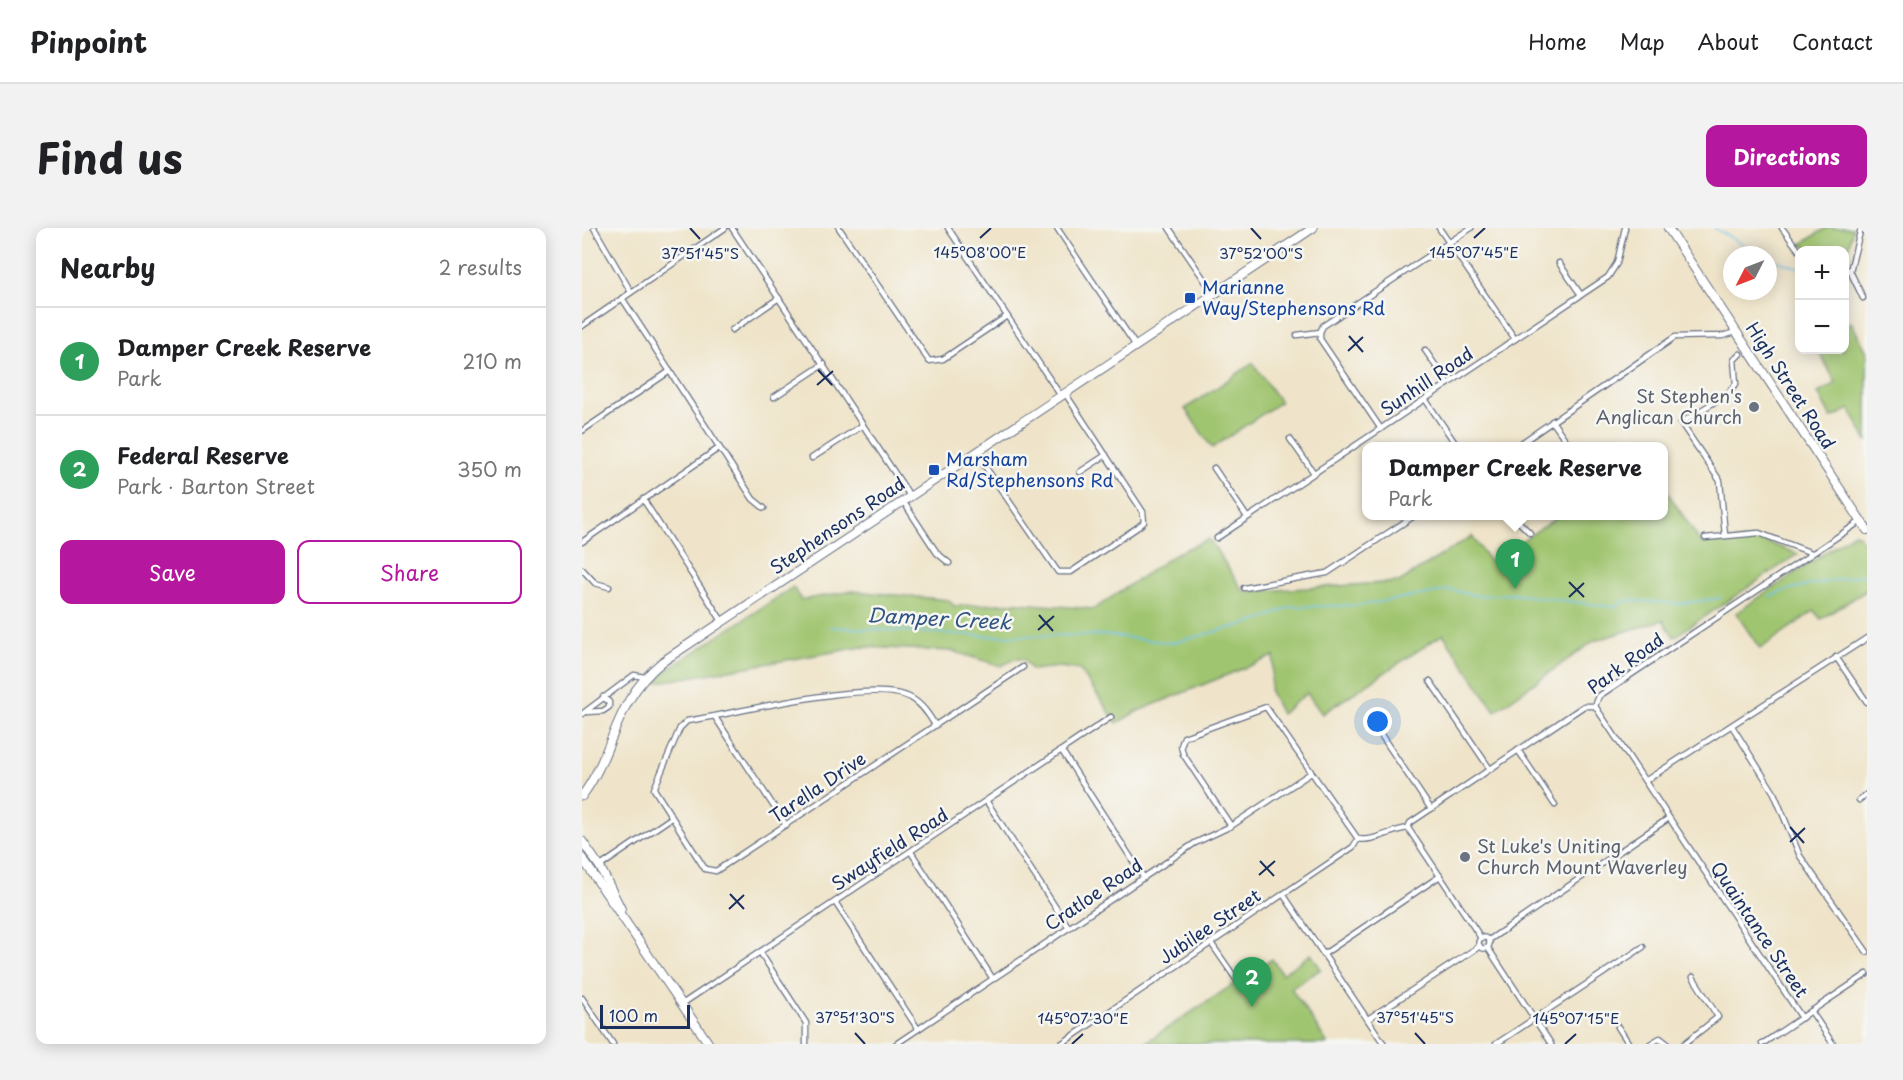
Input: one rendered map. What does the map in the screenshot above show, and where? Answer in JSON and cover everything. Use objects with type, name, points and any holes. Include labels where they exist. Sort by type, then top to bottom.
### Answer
[{"type":"main road","name":"Stephensons Road","points":[[582,796],[597,771],[626,701],[644,676],[722,621],[1313,228]]},
{"type":"main road","name":"High Street Road","points":[[1668,228],[1867,530]]},
{"type":"main road","points":[[582,841],[600,867],[626,919]]},
{"type":"main road","points":[[582,858],[626,919],[708,1044]]},
{"type":"street","points":[[594,228],[631,292]]},
{"type":"street","points":[[582,326],[725,228]]},
{"type":"street","points":[[732,228],[910,496]]},
{"type":"street","points":[[839,228],[929,361],[943,359],[1007,316]]},
{"type":"street","points":[[948,228],[1007,316],[1106,455],[1143,512],[1144,522],[1066,574],[1055,569],[975,453]]},
{"type":"street","points":[[1057,228],[1136,345]]},
{"type":"street","points":[[1169,228],[1214,294]]},
{"type":"street","points":[[1439,228],[1515,339]]},
{"type":"street","points":[[1381,429],[1320,339],[1320,332],[1323,326],[1471,228]]},
{"type":"street","name":"Sunhill Road","points":[[1217,538],[1608,277],[1617,263],[1624,228]]},
{"type":"street","points":[[1782,228],[1796,246]]},
{"type":"street","points":[[1849,264],[1861,228]]},
{"type":"street","points":[[1559,263],[1581,296]]},
{"type":"street","points":[[1849,274],[1863,298]]},
{"type":"street","points":[[622,298],[753,499],[764,508]]},
{"type":"street","points":[[732,330],[780,298]]},
{"type":"street","points":[[1297,335],[1320,332]]},
{"type":"street","points":[[1524,442],[1674,337],[1722,336],[1736,332]]},
{"type":"street","points":[[1425,350],[1448,384]]},
{"type":"street","points":[[1725,535],[1720,481],[1681,423],[1727,394],[1736,384],[1734,360],[1740,354]]},
{"type":"street","points":[[774,397],[824,364]]},
{"type":"street","points":[[582,431],[670,371]]},
{"type":"street","points":[[1425,399],[1454,442]]},
{"type":"street","points":[[1552,421],[1567,442]]},
{"type":"street","points":[[812,458],[863,425]]},
{"type":"street","points":[[1290,439],[1314,473]]},
{"type":"street","points":[[582,542],[719,448]]},
{"type":"street","points":[[1080,472],[1106,455]]},
{"type":"street","points":[[1214,468],[1247,517]]},
{"type":"street","points":[[643,500],[722,621]]},
{"type":"street","points":[[903,501],[937,553],[949,563]]},
{"type":"street","points":[[1244,588],[1328,573],[1408,520]]},
{"type":"street","points":[[1518,520],[1530,533]]},
{"type":"street","name":"Park Road","points":[[1408,828],[1410,823],[1584,706],[1595,706],[1599,696],[1861,521]]},
{"type":"street","points":[[1705,538],[1760,533],[1813,553]]},
{"type":"street","points":[[582,569],[595,583],[609,587]]},
{"type":"street","points":[[1645,781],[1867,638]]},
{"type":"street","points":[[1836,657],[1867,702]]},
{"type":"street","name":"Tarella Drive","points":[[715,717],[687,721],[680,728],[654,789],[705,869],[710,872],[716,871],[1023,667]]},
{"type":"street","points":[[583,713],[634,675],[644,676]]},
{"type":"street","points":[[1430,681],[1490,769]]},
{"type":"street","points":[[786,825],[715,717],[841,692],[875,693],[909,696],[920,703],[935,725]]},
{"type":"street","points":[[583,713],[606,710],[610,704],[603,697]]},
{"type":"street","points":[[1231,826],[1183,754],[1181,746],[1184,737],[1266,706],[1358,839]]},
{"type":"street","name":"Quaintance Street","points":[[1595,706],[1802,1017]]},
{"type":"street","name":"Swayfield Road","points":[[682,1004],[1111,717]]},
{"type":"street","points":[[1371,720],[1431,809]]},
{"type":"street","points":[[1732,726],[1774,792],[1800,856],[1867,952]]},
{"type":"street","points":[[1518,750],[1555,805]]},
{"type":"street","points":[[1062,751],[1144,878]]},
{"type":"street","name":"Cratloe Road","points":[[896,1044],[1195,843],[1231,826],[1311,773]]},
{"type":"street","points":[[1859,800],[1867,794]]},
{"type":"street","points":[[987,802],[1069,928]]},
{"type":"street","points":[[592,872],[671,818]]},
{"type":"street","points":[[1481,938],[1489,940],[1669,818]]},
{"type":"street","points":[[1408,828],[1481,938],[1480,946]]},
{"type":"street","name":"Jubilee Street","points":[[1061,1044],[1353,847],[1358,839],[1367,841],[1395,829],[1408,828]]},
{"type":"street","points":[[911,852],[993,979]]},
{"type":"street","points":[[1324,954],[1440,876]]},
{"type":"street","points":[[1283,894],[1384,1044]]},
{"type":"street","points":[[835,902],[918,1029]]},
{"type":"street","points":[[1489,940],[1488,948],[1551,1044]]},
{"type":"street","points":[[1211,943],[1238,982]]},
{"type":"street","points":[[1368,1019],[1480,946],[1488,948]]},
{"type":"street","points":[[1496,1044],[1643,947]]},
{"type":"street","points":[[760,952],[806,1023],[806,1044]]},
{"type":"street","points":[[1761,1044],[1867,974]]},
{"type":"street","points":[[1684,1044],[1718,1017],[1693,977]]},
{"type":"street","points":[[582,998],[613,1044]]},
{"type":"street","points":[[1811,1011],[1833,1044]]},
{"type":"street","points":[[1618,1028],[1629,1044]]},
{"type":"street","points":[[1650,1044],[1660,1038],[1668,1044]]},
{"type":"green space","points":[[1826,228],[1853,228],[1849,246],[1800,245]]},
{"type":"green space","points":[[1851,322],[1867,352],[1867,442],[1850,409],[1831,418],[1818,393],[1836,383],[1820,354],[1849,354],[1849,323]]},
{"type":"green space","points":[[1253,363],[1280,402],[1212,448],[1185,409]]},
{"type":"green space","points":[[1668,493],[1701,543],[1758,539],[1798,554],[1674,637],[1663,620],[1594,641],[1495,711],[1443,634],[1322,714],[1307,693],[1281,714],[1270,691],[1274,656],[1138,711],[1117,723],[1080,670],[1060,667],[1032,670],[1023,659],[1015,659],[1001,666],[952,651],[862,647],[655,683],[667,670],[793,587],[801,600],[852,591],[949,600],[954,606],[1018,603],[1094,609],[1177,553],[1209,539],[1244,592],[1399,582],[1472,536],[1490,562],[1553,520],[1668,520]]},
{"type":"green space","points":[[1854,533],[1858,534],[1867,548],[1867,590],[1821,619],[1814,611],[1760,649],[1736,613]]},
{"type":"green space","points":[[1311,954],[1321,969],[1291,988],[1328,1044],[1143,1044],[1272,959],[1282,974]]},
{"type":"waterway","points":[[1714,228],[1746,246]]},
{"type":"waterway","points":[[1777,261],[1795,266]]},
{"type":"waterway","name":"Damper Creek","points":[[1770,596],[1790,589],[1867,574]]},
{"type":"waterway","name":"Damper Creek","points":[[830,627],[987,636],[1104,635],[1172,643],[1260,620],[1290,607],[1362,605],[1450,590],[1479,596],[1512,594],[1614,607],[1627,600],[1678,604],[1721,598]]},
{"type":"place","name":"Marianne Way/Stephensons Rd","points":[[1190,298]]},
{"type":"place","name":"St Stephen's Anglican Church","points":[[1754,407]]},
{"type":"place","name":"Marsham Rd/Stephensons Rd","points":[[934,470]]},
{"type":"place","name":"Damper Creek Reserve","points":[[1515,589]]},
{"type":"place","name":"St Luke's Uniting Church Mount Waverley","points":[[1465,857]]},
{"type":"place","name":"Federal Reserve","points":[[1252,1007]]}]
